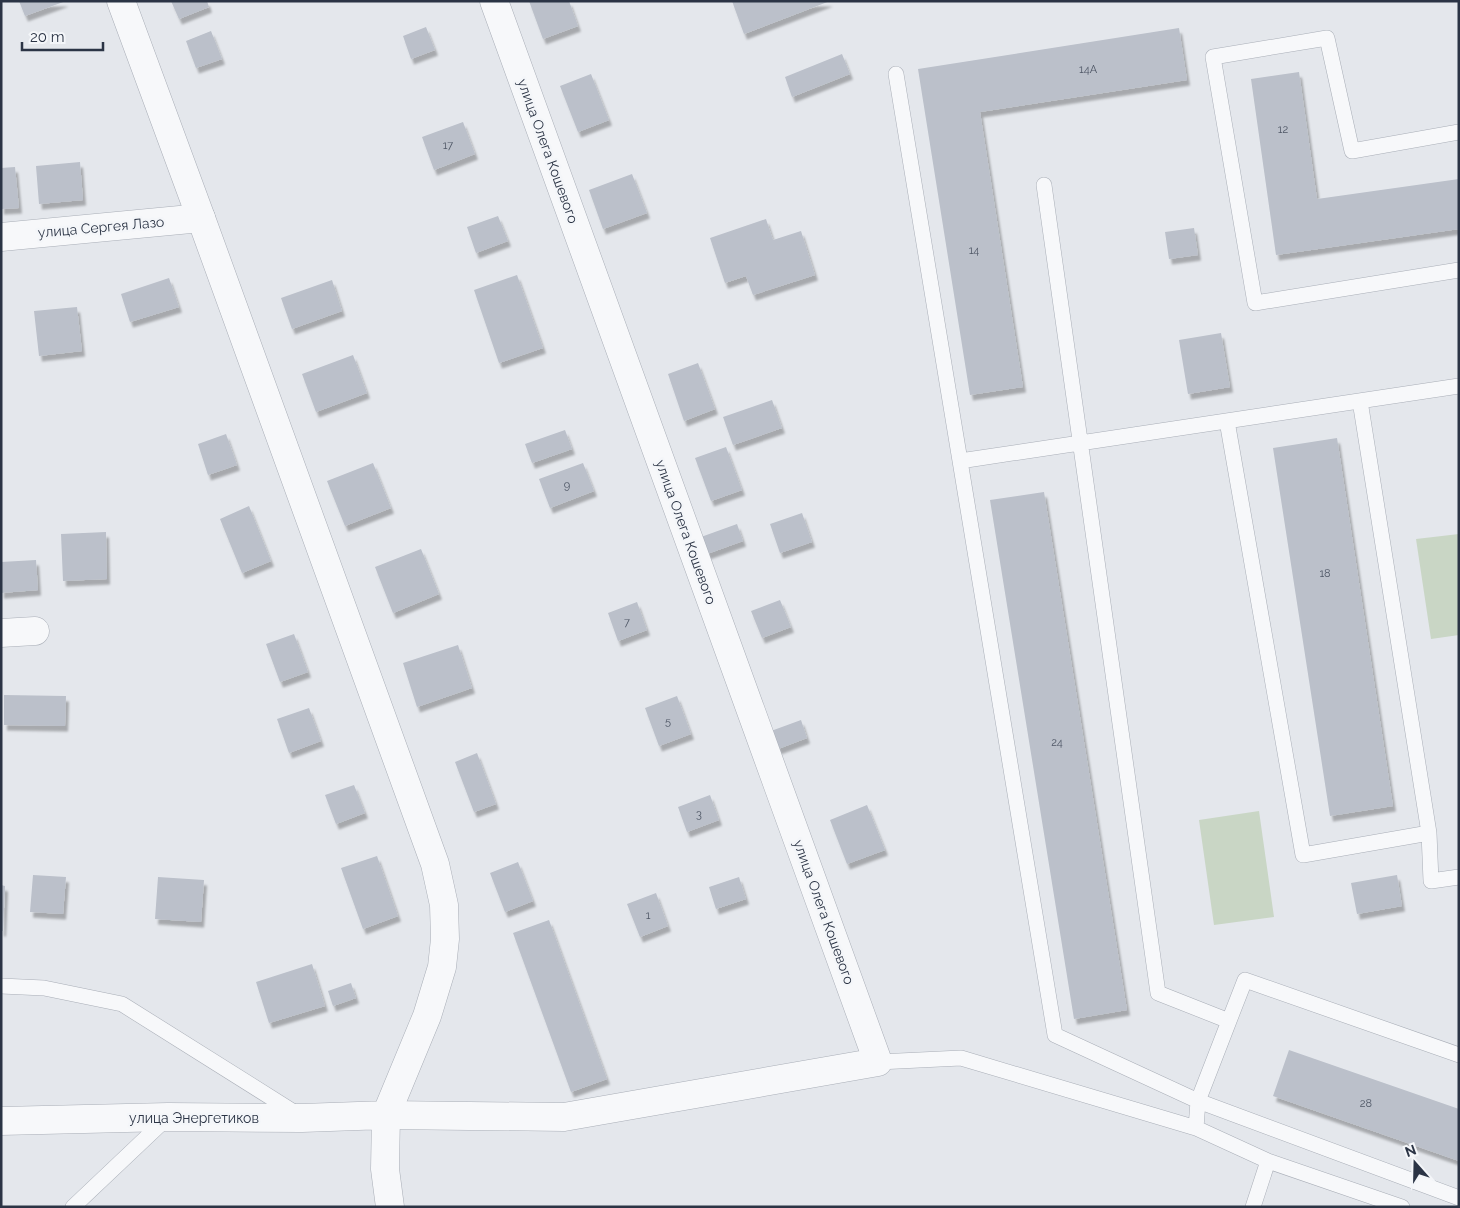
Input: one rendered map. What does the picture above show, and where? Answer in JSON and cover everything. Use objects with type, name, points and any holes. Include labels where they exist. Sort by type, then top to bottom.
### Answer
[{"type":"street","points":[[121,1],[435,864],[444,905],[445,938],[442,967],[427,1016],[386,1116],[385,1169],[390,1207]]},
{"type":"street","name":"улица Олега Кошевого","points":[[494,1],[878,1062]]},
{"type":"street","name":"улица Сергея Лазо","points":[[1,237],[201,218]]},
{"type":"street","points":[[1,633],[35,632]]},
{"type":"street","name":"улица Энергетиков","points":[[1,1121],[168,1117],[564,1117],[878,1062]]},
{"type":"lane","points":[[1459,132],[1352,151],[1327,38],[1212,57],[1255,303],[1459,270]]},
{"type":"lane","points":[[896,74],[1054,1035],[1198,1101],[1459,1198]]},
{"type":"lane","points":[[1044,185],[1158,993],[1229,1021]]},
{"type":"lane","points":[[960,461],[1459,386]]},
{"type":"lane","points":[[1360,401],[1429,833],[1432,881],[1459,877]]},
{"type":"lane","points":[[1227,421],[1303,855],[1429,833]]},
{"type":"lane","points":[[1196,1128],[1198,1101],[1245,980],[1459,1055]]},
{"type":"lane","points":[[1,986],[44,988],[122,1004],[302,1118]]},
{"type":"lane","points":[[878,1062],[961,1058],[1196,1128],[1268,1161],[1402,1207]]},
{"type":"lane","points":[[73,1207],[168,1117]]},
{"type":"lane","points":[[1253,1207],[1268,1161]]},
{"type":"green space","points":[[1459,534],[1459,635],[1431,639],[1416,539]]},
{"type":"green space","points":[[1259,811],[1274,917],[1214,925],[1199,820]]},
{"type":"building","points":[[19,1],[66,1],[25,16]]},
{"type":"building","points":[[171,1],[207,1],[209,7],[179,19]]},
{"type":"building","points":[[529,1],[569,1],[578,26],[543,39]]},
{"type":"building","points":[[732,1],[830,1],[744,34]]},
{"type":"building","points":[[426,27],[435,50],[411,59],[403,36]]},
{"type":"building","points":[[1179,28],[1187,80],[980,112],[1023,387],[970,395],[918,69]]},
{"type":"building","points":[[211,31],[222,59],[196,68],[186,41]]},
{"type":"building","points":[[842,54],[850,74],[792,97],[785,77]]},
{"type":"building","points":[[1299,72],[1317,199],[1459,179],[1459,229],[1276,255],[1251,79]]},
{"type":"building","points":[[591,74],[609,120],[578,132],[560,86]]},
{"type":"building","points":[[463,122],[475,154],[434,170],[422,137]]},
{"type":"building","points":[[80,162],[83,200],[39,204],[36,166]]},
{"type":"building","points":[[15,167],[19,208],[1,209],[1,168]]},
{"type":"building","points":[[632,174],[647,213],[603,229],[589,190]]},
{"type":"building","points":[[498,216],[508,241],[476,253],[467,227]]},
{"type":"building","points":[[766,219],[773,240],[801,231],[815,275],[753,295],[746,276],[725,283],[710,238]]},
{"type":"building","points":[[1194,228],[1198,255],[1169,259],[1165,232]]},
{"type":"building","points":[[517,275],[543,348],[499,363],[474,290]]},
{"type":"building","points":[[169,278],[179,307],[130,322],[121,294]]},
{"type":"building","points":[[332,280],[342,311],[292,329],[281,298]]},
{"type":"building","points":[[77,307],[82,351],[39,356],[34,311]]},
{"type":"building","points":[[1221,333],[1230,387],[1188,394],[1179,340]]},
{"type":"building","points":[[353,355],[367,393],[316,412],[302,374]]},
{"type":"building","points":[[698,363],[715,409],[684,421],[668,374]]},
{"type":"building","points":[[772,400],[782,428],[733,445],[723,417]]},
{"type":"building","points":[[565,430],[572,449],[532,463],[525,444]]},
{"type":"building","points":[[226,434],[237,465],[208,475],[198,444]]},
{"type":"building","points":[[1337,438],[1393,806],[1330,816],[1273,448]]},
{"type":"building","points":[[726,447],[742,490],[711,501],[695,458]]},
{"type":"building","points":[[373,463],[391,508],[345,526],[327,481]]},
{"type":"building","points":[[583,463],[594,491],[550,508],[539,479]]},
{"type":"building","points":[[1044,492],[1127,1010],[1074,1019],[990,500]]},
{"type":"building","points":[[249,506],[271,561],[242,573],[220,519]]},
{"type":"building","points":[[802,513],[812,542],[780,553],[770,524]]},
{"type":"building","points":[[737,524],[743,541],[707,554],[701,537]]},
{"type":"building","points":[[106,532],[107,579],[63,581],[61,534]]},
{"type":"building","points":[[421,549],[439,594],[393,613],[375,567]]},
{"type":"building","points":[[36,560],[38,590],[1,593],[1,562]]},
{"type":"building","points":[[780,600],[791,627],[762,638],[751,611]]},
{"type":"building","points":[[637,602],[647,630],[618,641],[608,613]]},
{"type":"building","points":[[294,634],[308,672],[280,682],[266,644]]},
{"type":"building","points":[[458,645],[472,688],[417,707],[403,663]]},
{"type":"building","points":[[4,695],[66,696],[65,726],[4,725]]},
{"type":"building","points":[[677,696],[691,734],[659,746],[645,708]]},
{"type":"building","points":[[309,708],[321,741],[289,753],[277,719]]},
{"type":"building","points":[[801,720],[807,738],[778,749],[771,731]]},
{"type":"building","points":[[477,753],[496,804],[474,812],[455,762]]},
{"type":"building","points":[[354,785],[365,813],[336,824],[325,795]]},
{"type":"building","points":[[710,795],[719,820],[687,832],[678,807]]},
{"type":"building","points":[[867,805],[885,850],[847,864],[830,820]]},
{"type":"building","points":[[377,856],[398,916],[363,929],[341,868]]},
{"type":"building","points":[[518,862],[533,901],[505,912],[490,873]]},
{"type":"building","points":[[33,875],[66,877],[63,914],[30,912]]},
{"type":"building","points":[[1397,875],[1402,906],[1357,914],[1351,883]]},
{"type":"building","points":[[158,877],[204,880],[201,922],[155,919]]},
{"type":"building","points":[[739,877],[746,899],[716,909],[709,887]]},
{"type":"building","points":[[1,885],[5,886],[3,931],[1,931]]},
{"type":"building","points":[[656,893],[668,926],[640,937],[627,904]]},
{"type":"building","points":[[549,920],[607,1079],[571,1092],[513,933]]},
{"type":"building","points":[[312,964],[325,1006],[269,1023],[256,982]]},
{"type":"building","points":[[351,983],[356,998],[333,1006],[328,991]]},
{"type":"building","points":[[1289,1050],[1459,1109],[1459,1161],[1273,1096]]}]
